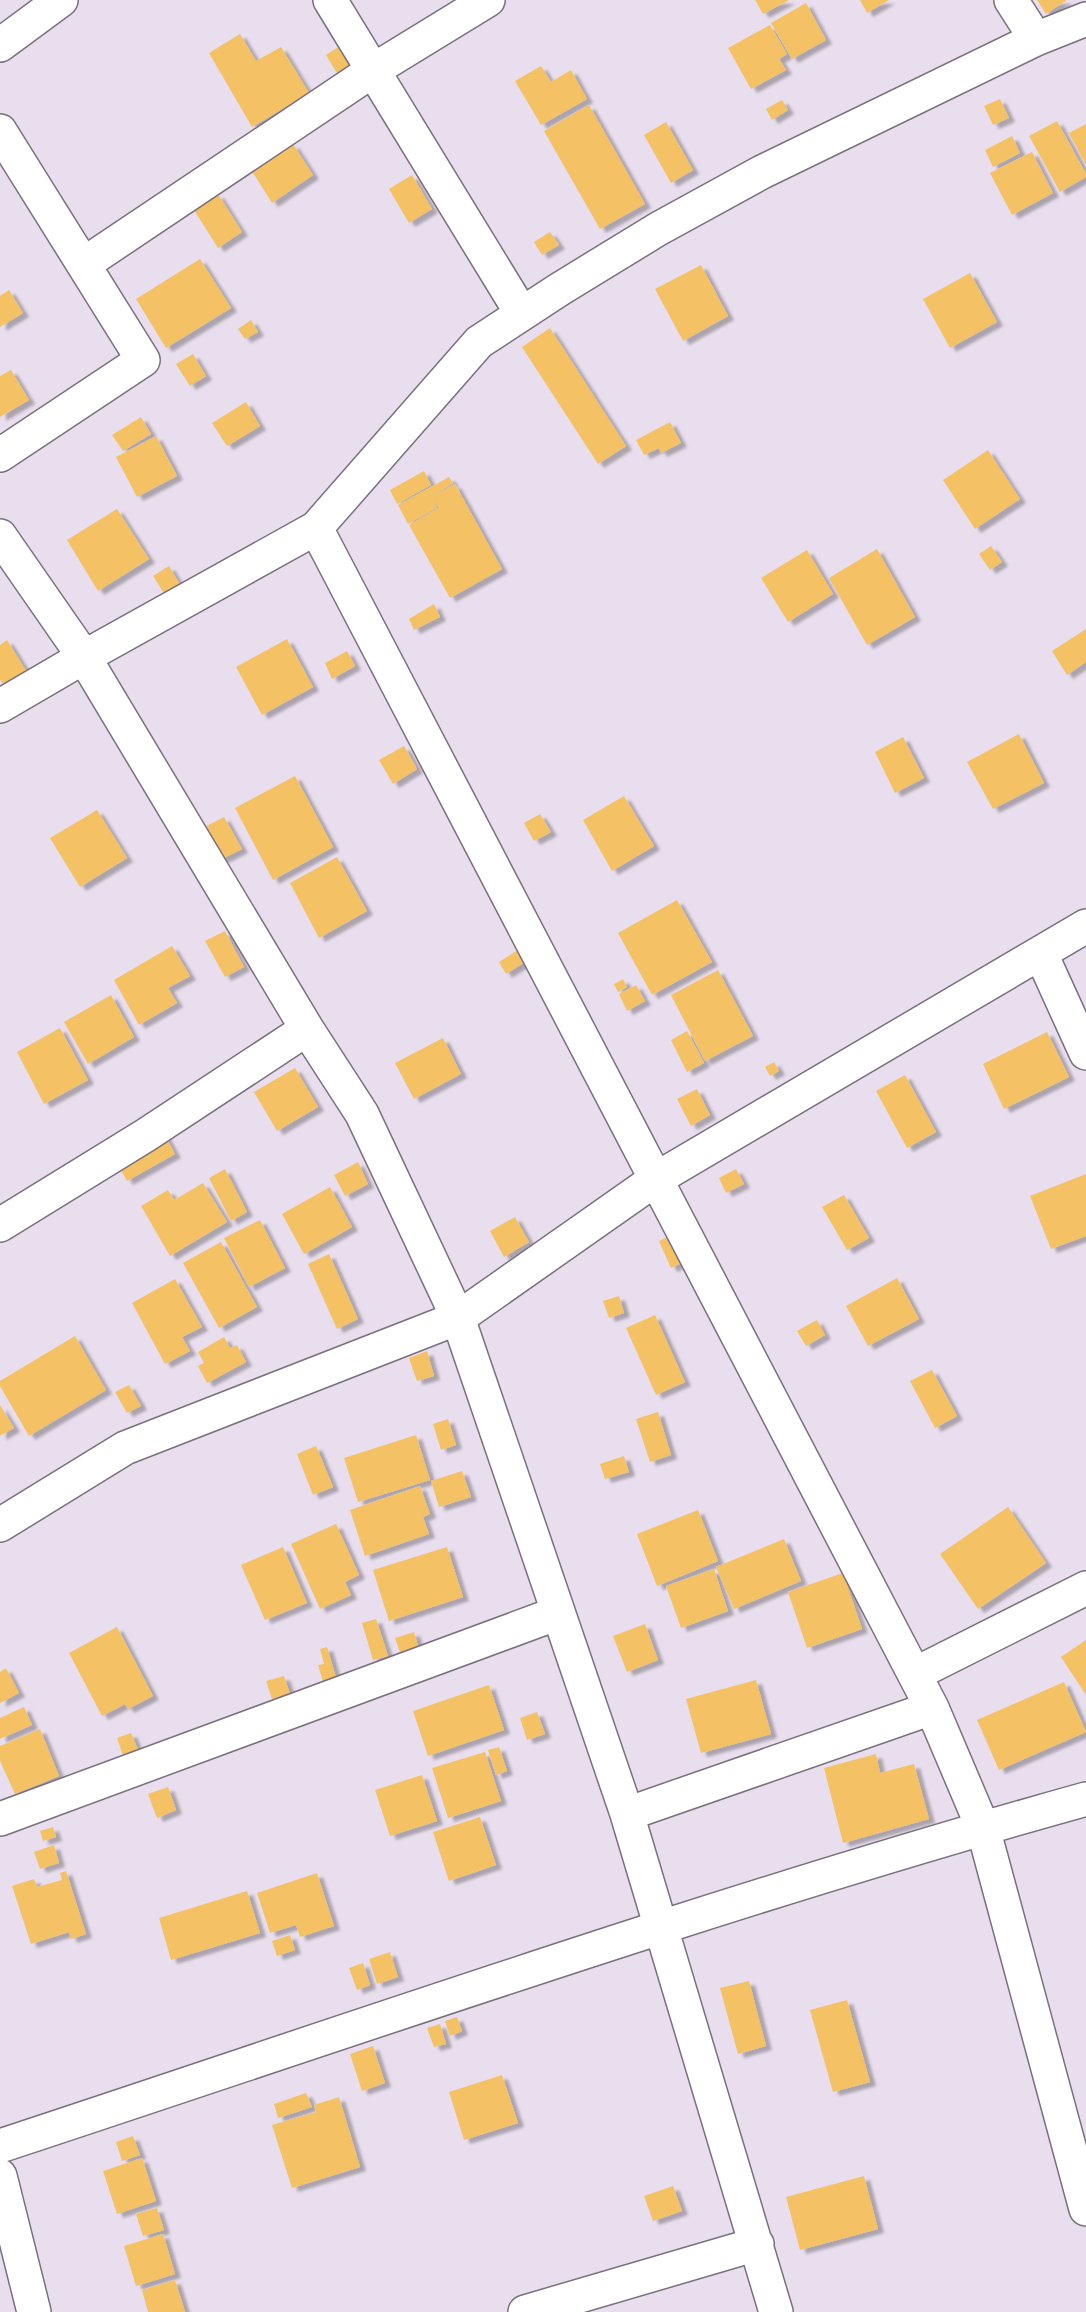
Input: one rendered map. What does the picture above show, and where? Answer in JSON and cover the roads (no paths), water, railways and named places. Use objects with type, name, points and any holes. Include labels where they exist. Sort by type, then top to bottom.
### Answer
[{"type":"street","points":[[0,45],[61,0]]},
{"type":"street","points":[[330,0],[522,314]]},
{"type":"street","points":[[84,264],[372,71],[488,0]]},
{"type":"street","points":[[1011,0],[1036,39]]},
{"type":"street","points":[[0,706],[316,528],[479,342],[522,314],[648,235],[762,172],[1036,39],[1086,19]]},
{"type":"street","points":[[0,131],[143,360],[0,455]]},
{"type":"street","points":[[316,528],[932,1708],[983,1828],[1086,2209]]},
{"type":"street","points":[[0,536],[84,657],[307,1029],[362,1114],[458,1318],[627,1814],[776,2312]]},
{"type":"street","points":[[0,1525],[125,1448],[458,1318],[656,1179],[1086,926]]},
{"type":"street","points":[[1041,954],[1086,1053]]},
{"type":"street","points":[[0,1225],[167,1122],[307,1029]]},
{"type":"street","points":[[915,1674],[1086,1588]]},
{"type":"street","points":[[0,1820],[558,1613]]},
{"type":"street","points":[[627,1814],[932,1708]]},
{"type":"street","points":[[0,2146],[660,1928],[983,1828],[1086,1799]]},
{"type":"street","points":[[0,2176],[34,2312]]},
{"type":"street","points":[[525,2312],[757,2244]]}]
